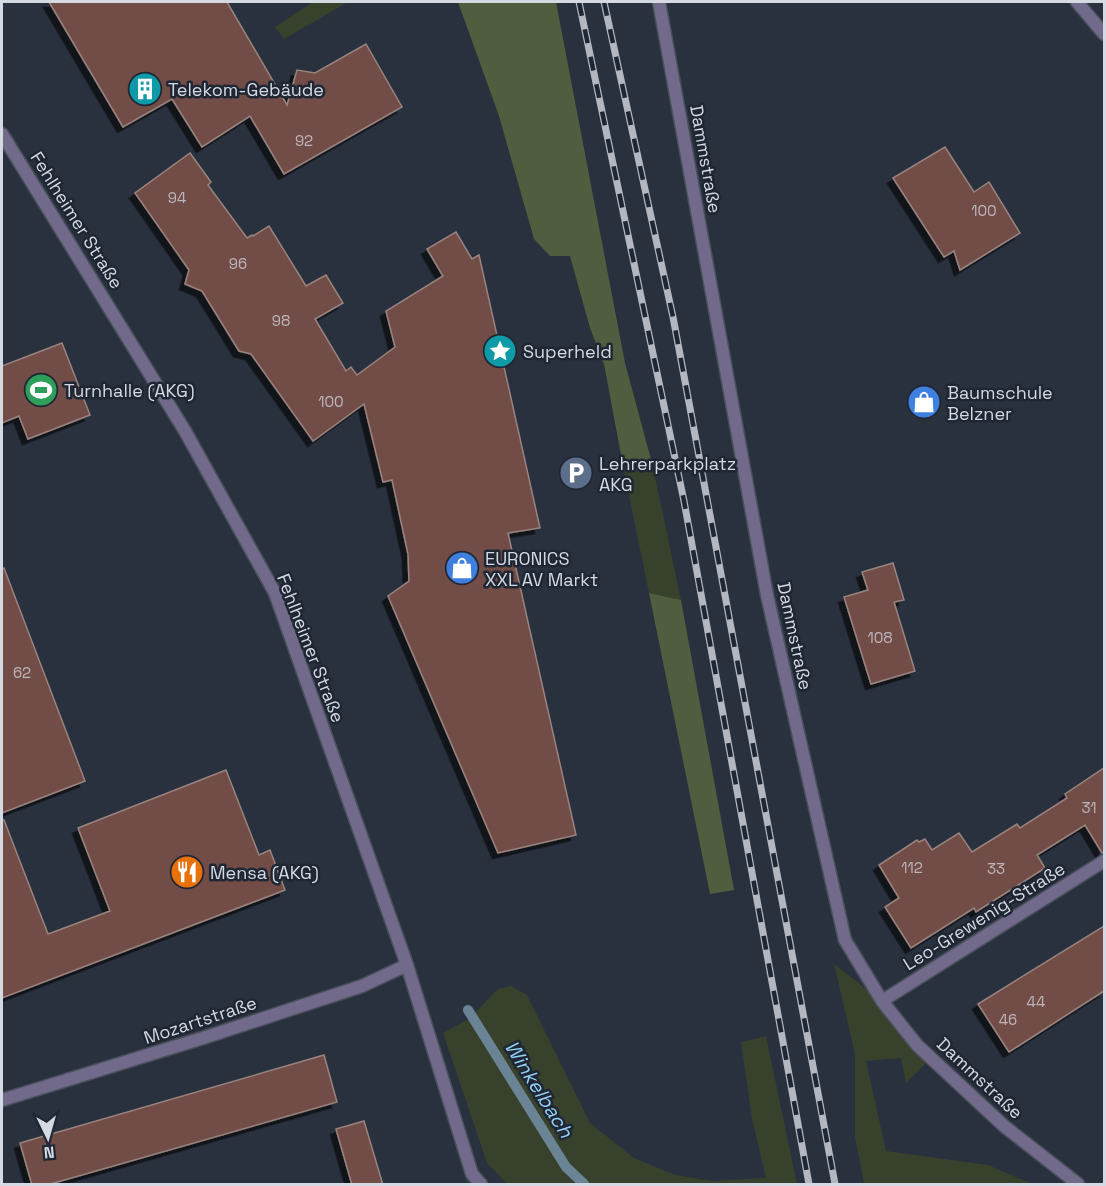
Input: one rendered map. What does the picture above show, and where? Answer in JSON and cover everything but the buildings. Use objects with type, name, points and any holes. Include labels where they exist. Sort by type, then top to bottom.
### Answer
[{"type":"street","name":"Dammstraße","points":[[659,2],[767,595],[845,940],[882,1001],[917,1045],[1004,1126],[1078,1185]]},
{"type":"street","points":[[1077,2],[1104,34]]},
{"type":"street","name":"Fehlheimer Straße","points":[[2,134],[185,431],[274,592],[407,965],[472,1173],[481,1185]]},
{"type":"street","name":"Leo-Grewenig-Straße","points":[[882,1001],[1104,861]]},
{"type":"street","name":"Mozartstraße","points":[[2,1100],[306,1005],[362,986],[407,965]]},
{"type":"green space","points":[[313,2],[348,2],[284,39],[275,27]]},
{"type":"green space","points":[[458,2],[556,2],[625,363],[653,467],[624,471],[604,364],[590,328],[570,256],[550,256],[534,239],[499,116]]},
{"type":"green space","points":[[653,467],[681,600],[649,593],[624,471]]},
{"type":"green space","points":[[649,593],[681,600],[734,890],[710,894]]},
{"type":"green space","points":[[834,964],[882,1001],[931,1058],[906,1083],[901,1058],[866,1061],[886,1151],[988,1165],[1032,1184],[864,1184],[855,1137],[855,1054]]},
{"type":"green space","points":[[511,986],[527,995],[590,1123],[634,1158],[675,1175],[712,1181],[766,1178],[752,1119],[741,1042],[766,1036],[797,1184],[507,1184],[487,1163],[443,1033],[469,1019],[498,989]]},
{"type":"waterway","name":"Winkelbach","points":[[468,1010],[566,1167],[584,1184]]},
{"type":"railway","points":[[579,2],[684,501],[809,1184]]},
{"type":"railway","points":[[604,2],[673,317],[835,1184]]},
{"type":"place","name":"Telekom-Gebäude","points":[[145,89]]},
{"type":"place","name":"Superheld","points":[[500,351]]},
{"type":"place","name":"Turnhalle (AKG)","points":[[41,390]]},
{"type":"place","name":"Baumschule Belzner","points":[[924,402]]},
{"type":"place","name":"Lehrerparkplatz AKG","points":[[576,473]]},
{"type":"place","name":"EURONICS XXL AV Markt","points":[[462,568]]},
{"type":"place","name":"Mensa (AKG)","points":[[187,872]]}]
